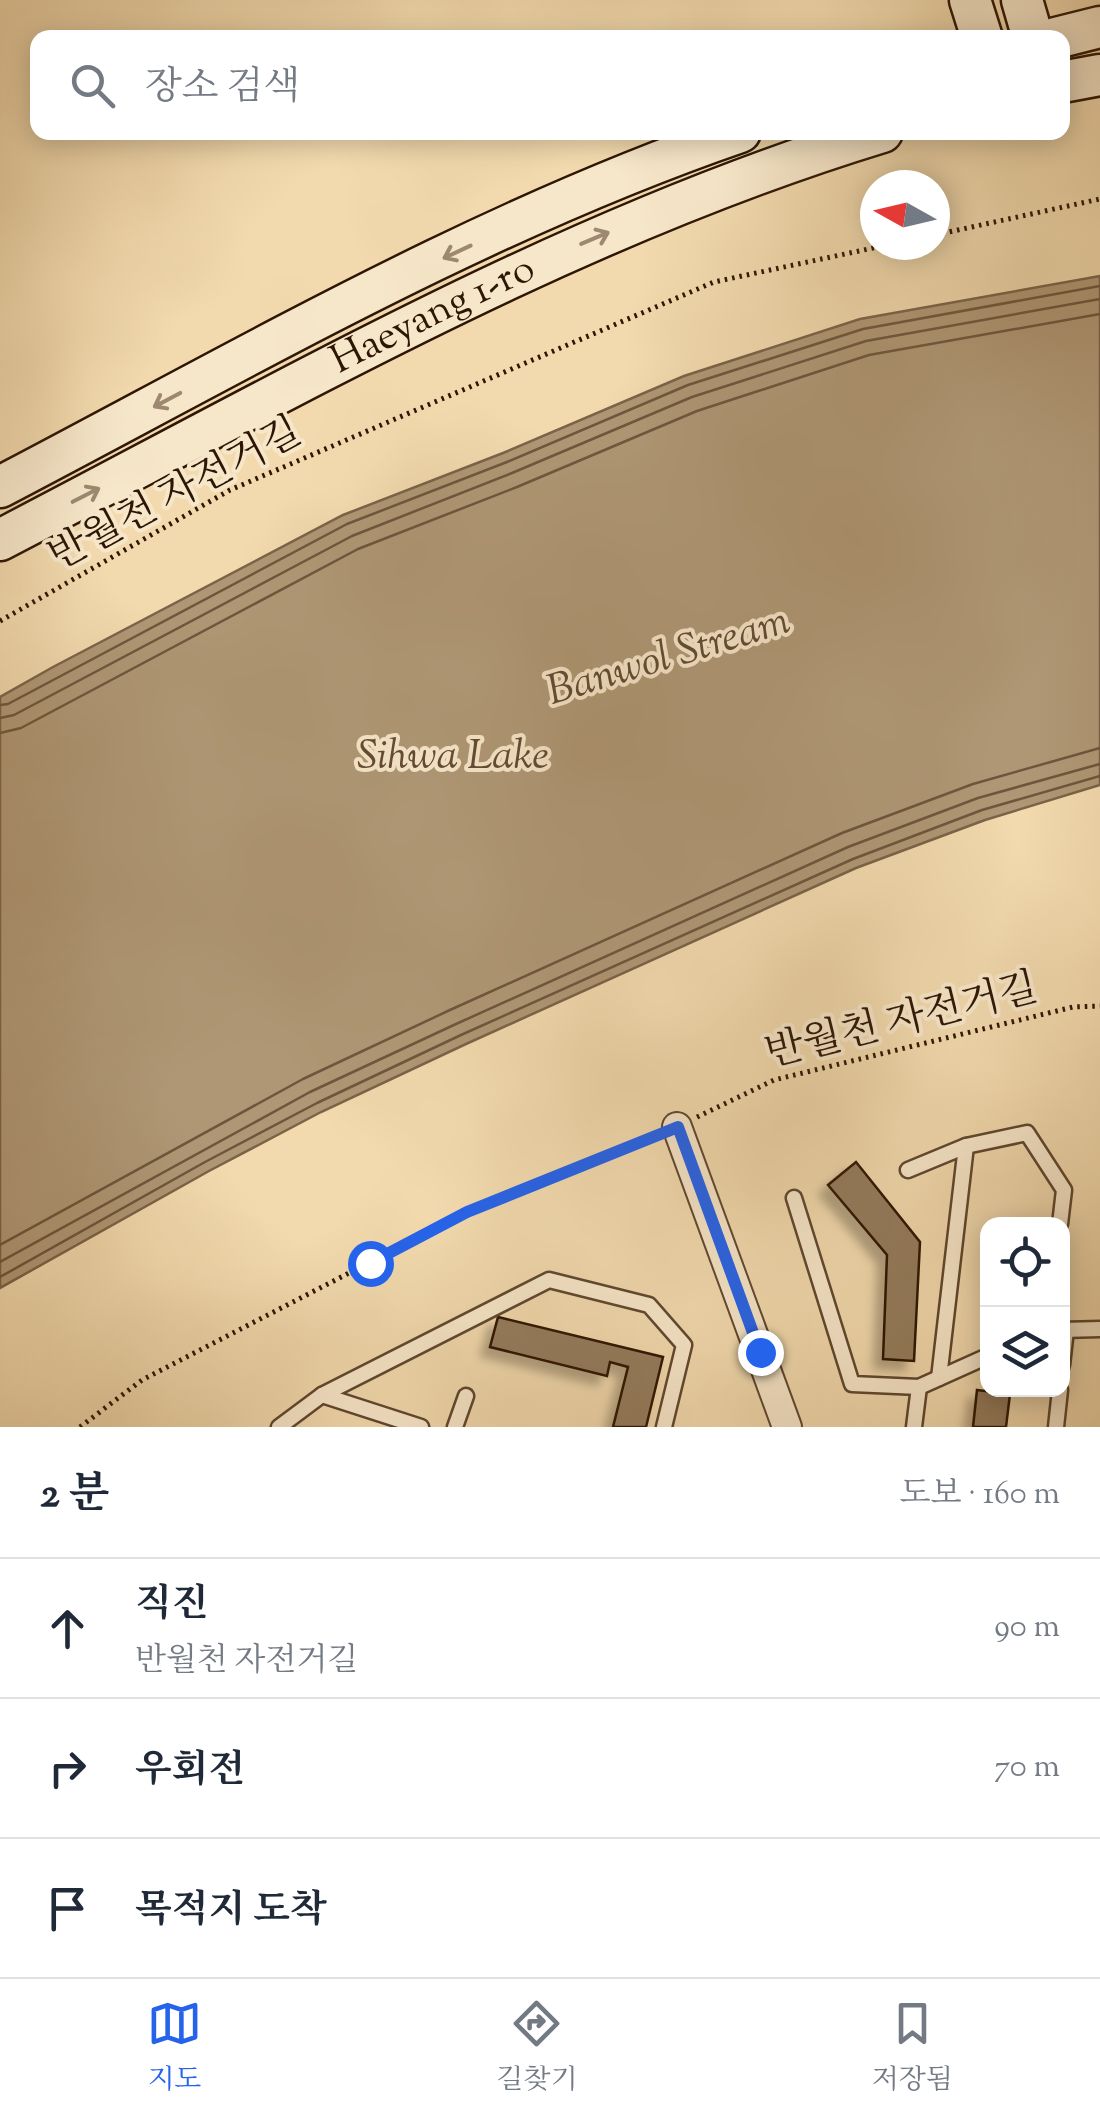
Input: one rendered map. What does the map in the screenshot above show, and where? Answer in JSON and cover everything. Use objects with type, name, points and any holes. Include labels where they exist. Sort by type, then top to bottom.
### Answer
[{"type":"street","points":[[970,0],[979,30]]},
{"type":"street","points":[[1022,0],[1030,30]]},
{"type":"street","points":[[1070,34],[1100,27]]},
{"type":"street","points":[[1070,80],[1100,74]]},
{"type":"street","name":"Haeyang 1-ro","points":[[0,487],[398,279],[717,140]]},
{"type":"street","name":"Haeyang 1-ro","points":[[0,540],[538,262],[680,202],[859,140]]},
{"type":"street","points":[[678,1127],[787,1427]]},
{"type":"lane","points":[[908,1170],[966,1146],[1027,1134],[1064,1190],[1061,1217]]},
{"type":"lane","points":[[939,1378],[966,1146]]},
{"type":"lane","points":[[794,1198],[852,1384],[918,1387],[980,1360]]},
{"type":"lane","points":[[278,1427],[322,1395],[549,1280],[649,1305],[684,1345],[664,1427]]},
{"type":"lane","points":[[1070,1330],[1100,1329]]},
{"type":"lane","points":[[914,1427],[918,1387]]},
{"type":"lane","points":[[322,1395],[421,1427]]},
{"type":"lane","points":[[456,1427],[466,1396]]},
{"type":"lane","points":[[1056,1427],[1059,1397]]},
{"type":"path","points":[[950,232],[1100,199]]},
{"type":"path","name":"반월천 자전거길","points":[[0,621],[230,490],[714,282],[860,251]]},
{"type":"path","name":"반월천 자전거길","points":[[80,1427],[142,1380],[467,1212],[678,1127],[774,1080],[1074,1007],[1100,1006]]},
{"type":"water","name":"Sihwa Lake","points":[[1100,276],[1100,785],[985,820],[856,868],[466,1044],[321,1112],[0,1288],[0,697],[343,515],[684,376],[860,319]]},
{"type":"building","points":[[856,1162],[920,1242],[914,1361],[883,1359],[887,1255],[828,1185]]},
{"type":"building","points":[[498,1317],[663,1357],[646,1427],[613,1427],[628,1367],[610,1362],[607,1376],[490,1347]]},
{"type":"building","points":[[977,1390],[980,1397],[1010,1397],[1006,1427],[973,1427]]},
{"type":"route","points":[[370,1263],[467,1212],[678,1127],[760,1352]]},
{"type":"water label","name":"Banwol Stream","points":[[669,658]]}]
